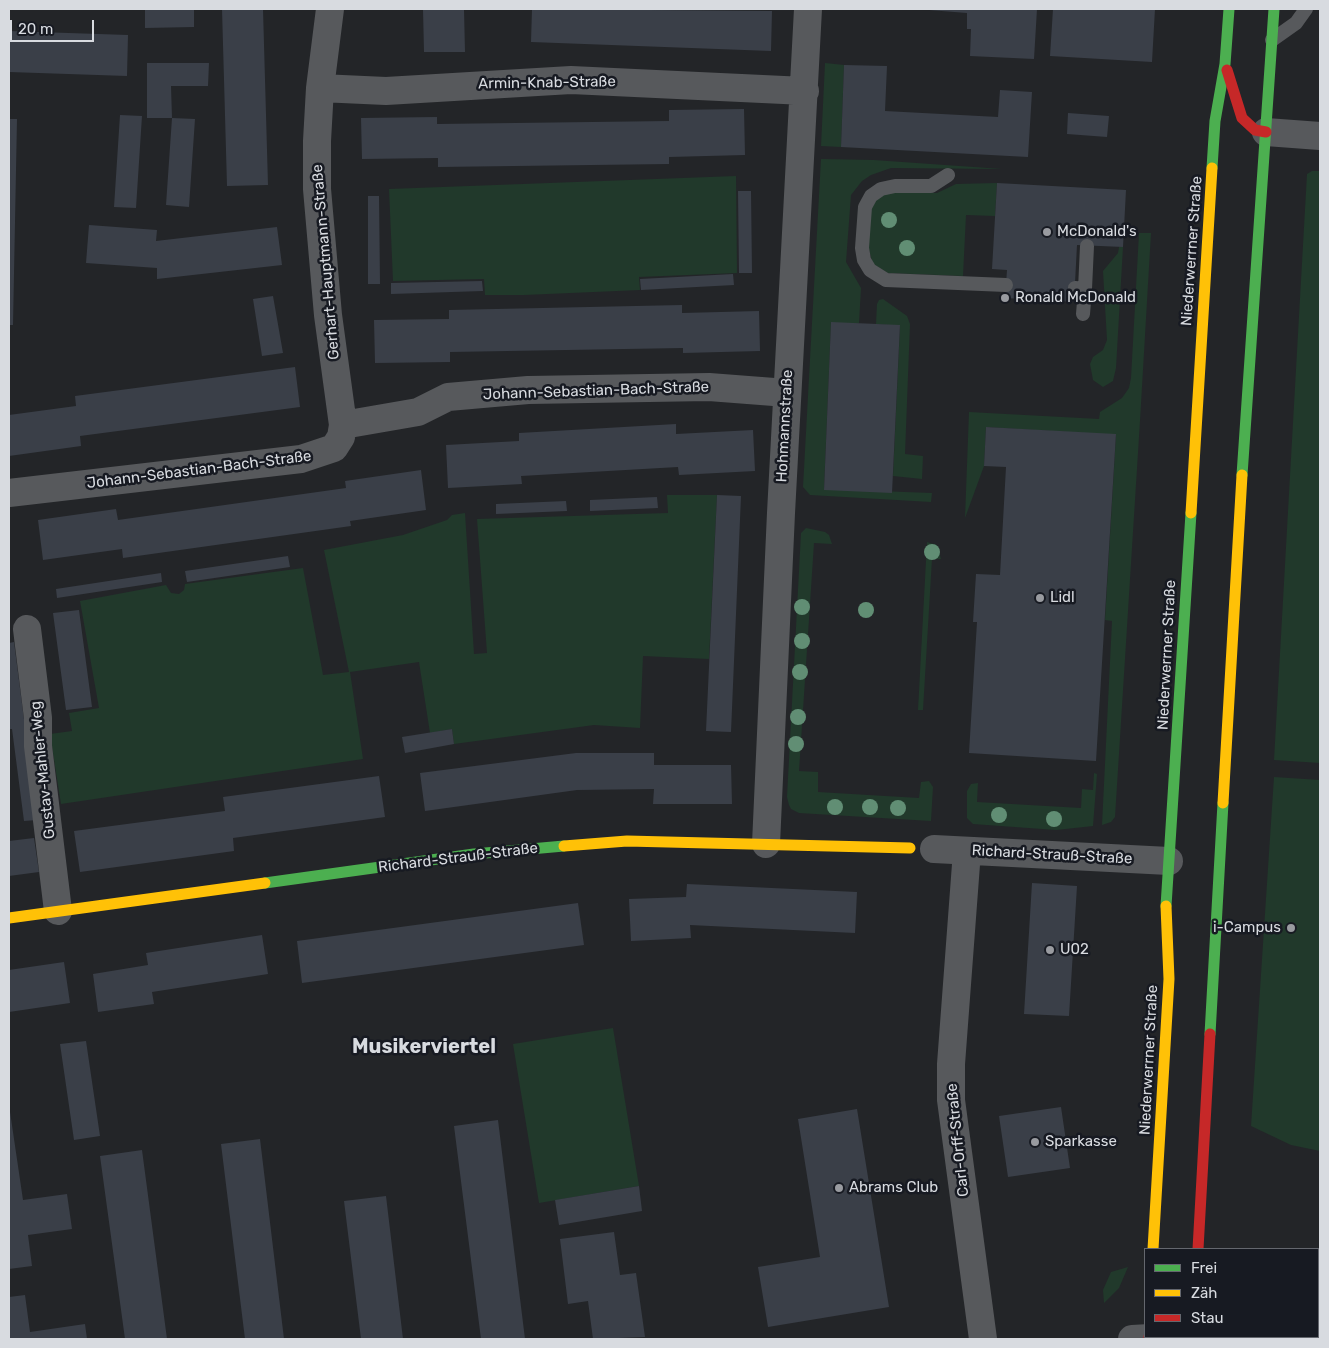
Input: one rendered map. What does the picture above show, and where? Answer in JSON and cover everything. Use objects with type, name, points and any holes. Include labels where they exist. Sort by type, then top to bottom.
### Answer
[{"type":"main road","name":"Niederwerrner Straße","points":[[1153,1248],[1169,979],[1165,921],[1215,121],[1225,64],[1228,9]]},
{"type":"main road","points":[[1198,1248],[1236,570],[1274,9]]},
{"type":"main road","name":"Niederwerrner Straße","points":[[1225,64],[1242,118],[1255,130],[1266,132]]},
{"type":"main road","name":"Richard-Strauß-Straße","points":[[9,918],[474,854],[627,841],[922,848]]},
{"type":"street","name":"Gerhart-Hauptmann-Straße","points":[[330,9],[320,88],[317,141],[318,199],[327,308],[343,425]]},
{"type":"street","name":"Hohmannstraße","points":[[766,844],[787,393],[808,9]]},
{"type":"street","name":"Armin-Knab-Straße","points":[[320,88],[386,91],[571,80],[805,91]]},
{"type":"street","points":[[1266,132],[1320,136]]},
{"type":"street","name":"Johann-Sebastian-Bach-Straße","points":[[9,493],[301,459],[334,448],[341,437],[343,425],[418,412],[448,397],[528,390],[709,387],[787,393]]},
{"type":"street","name":"Gustav-Mahler-Weg","points":[[27,629],[38,718],[38,746],[58,911]]},
{"type":"street","name":"Richard-Strauß-Straße","points":[[922,848],[1170,861]]},
{"type":"street","name":"Carl-Orff-Straße","points":[[967,851],[951,1064],[951,1100],[983,1339]]},
{"type":"lane","points":[[1272,40],[1296,23],[1306,9]]},
{"type":"lane","points":[[948,175],[931,186],[895,186],[881,189],[871,196],[865,207],[862,248],[864,260],[870,270],[886,280],[1006,285]]},
{"type":"lane","points":[[1084,314],[1080,288],[1088,246]]},
{"type":"green space","points":[[825,63],[844,65],[841,147],[821,146]]},
{"type":"green space","points":[[821,159],[874,160],[1002,169],[891,168],[871,175],[862,181],[851,195],[846,262],[861,288],[859,323],[831,323],[824,489],[932,493],[931,502],[810,495],[803,487]]},
{"type":"green space","points":[[1312,171],[1320,171],[1320,763],[1274,760],[1307,174]]},
{"type":"green space","points":[[736,176],[737,273],[639,277],[640,290],[524,295],[485,295],[484,279],[393,281],[389,189]]},
{"type":"green space","points":[[997,183],[995,216],[966,215],[963,276],[888,273],[873,264],[868,247],[870,211],[878,196],[894,192],[937,193],[956,184]]},
{"type":"green space","points":[[1139,233],[1151,233],[1140,421],[1115,817],[1111,822],[1102,825],[1112,621],[1105,620],[1116,435],[986,427],[984,466],[965,518],[969,412],[1099,419],[1100,412],[1122,398],[1129,388],[1131,378]]},
{"type":"green space","points":[[1119,247],[1123,247],[1116,368],[1113,381],[1103,387],[1093,380],[1090,364],[1093,357],[1103,350],[1107,340],[1103,271],[1118,253]]},
{"type":"green space","points":[[883,299],[907,316],[910,324],[905,454],[923,456],[922,479],[893,476],[900,326],[876,324],[877,304],[879,300]]},
{"type":"green space","points":[[667,495],[717,495],[709,659],[643,656],[640,728],[594,725],[454,744],[452,729],[430,733],[419,662],[350,672],[363,759],[61,804],[50,734],[72,731],[69,713],[99,708],[80,601],[166,585],[171,593],[179,594],[184,590],[185,584],[303,568],[323,675],[349,672],[324,550],[403,535],[447,520],[452,515],[465,513],[474,654],[487,653],[477,519],[668,513]]},
{"type":"green space","points":[[806,528],[825,532],[829,535],[832,544],[814,543],[799,771],[818,772],[818,792],[919,798],[921,782],[929,781],[933,787],[931,821],[799,813],[791,809],[789,805],[787,797],[801,533]]},
{"type":"green space","points":[[927,542],[937,545],[941,559],[932,559],[923,710],[918,710]]},
{"type":"green space","points":[[1094,773],[1097,774],[1093,826],[1056,830],[973,824],[967,818],[967,791],[971,784],[978,783],[977,802],[1081,808],[1082,789],[1093,790]]},
{"type":"green space","name":"i-Campus","points":[[1274,777],[1320,780],[1320,1151],[1291,1145],[1251,1126]]},
{"type":"green space","points":[[613,1028],[639,1186],[539,1203],[513,1044]]},
{"type":"green space","points":[[1128,1267],[1119,1288],[1104,1303],[1103,1290],[1111,1272]]},
{"type":"building","points":[[145,9],[194,9],[194,27],[145,28]]},
{"type":"building","points":[[222,9],[263,9],[268,185],[227,186]]},
{"type":"building","points":[[423,9],[464,9],[465,52],[424,52]]},
{"type":"building","points":[[532,9],[772,11],[771,51],[531,42]]},
{"type":"building","points":[[916,9],[1037,9],[1034,59],[970,56],[971,29],[967,29],[967,13]]},
{"type":"building","points":[[1053,9],[1155,9],[1152,62],[1050,56]]},
{"type":"building","points":[[9,31],[128,35],[127,76],[9,72]]},
{"type":"building","points":[[147,63],[209,63],[208,86],[171,86],[172,118],[147,118]]},
{"type":"building","points":[[844,65],[887,66],[885,111],[998,117],[1000,90],[1032,92],[1028,157],[841,147]]},
{"type":"building","points":[[744,109],[745,155],[669,157],[669,164],[438,167],[438,158],[362,159],[361,118],[437,117],[437,124],[669,121],[669,110]]},
{"type":"building","points":[[1068,113],[1109,116],[1107,137],[1067,134]]},
{"type":"building","points":[[120,115],[142,116],[136,208],[114,207]]},
{"type":"building","points":[[172,118],[195,119],[189,207],[166,205]]},
{"type":"building","points":[[9,119],[17,119],[13,325],[9,325]]},
{"type":"building","name":"McDonald's","points":[[997,183],[1126,190],[1123,247],[1077,245],[1074,302],[1005,298],[1007,270],[992,269]]},
{"type":"building","points":[[738,191],[751,191],[752,273],[739,273]]},
{"type":"building","points":[[368,196],[379,196],[380,284],[368,284]]},
{"type":"building","points":[[89,225],[157,230],[156,241],[277,227],[282,265],[157,279],[157,268],[86,263]]},
{"type":"building","points":[[733,274],[734,285],[641,290],[640,279]]},
{"type":"building","points":[[482,281],[483,291],[391,294],[391,283]]},
{"type":"building","points":[[273,296],[283,353],[262,356],[253,299]]},
{"type":"building","points":[[682,305],[682,313],[759,311],[760,351],[683,353],[683,348],[450,352],[450,362],[375,363],[374,320],[449,319],[449,310]]},
{"type":"building","points":[[831,322],[900,325],[892,493],[824,490]]},
{"type":"building","points":[[295,367],[300,407],[80,436],[81,446],[9,456],[9,415],[76,406],[75,396]]},
{"type":"building","points":[[676,424],[676,434],[753,430],[755,471],[679,475],[678,467],[521,476],[522,484],[448,488],[446,445],[519,441],[519,433]]},
{"type":"building","name":"Lidl","points":[[986,427],[1116,434],[1096,761],[969,753],[977,622],[973,622],[976,574],[1000,575],[1006,467],[984,466]]},
{"type":"building","points":[[421,470],[426,510],[350,521],[351,526],[123,558],[122,549],[43,560],[38,520],[116,509],[118,520],[346,488],[345,481]]},
{"type":"building","points":[[717,495],[741,496],[731,732],[706,731]]},
{"type":"building","points":[[657,497],[658,508],[590,511],[590,500]]},
{"type":"building","points":[[566,501],[567,511],[496,514],[496,504]]},
{"type":"building","points":[[288,556],[290,567],[187,582],[185,571]]},
{"type":"building","points":[[161,573],[162,582],[57,598],[56,589]]},
{"type":"building","points":[[79,610],[92,707],[66,710],[53,613]]},
{"type":"building","points":[[14,642],[37,820],[24,821],[12,729],[9,729],[9,643]]},
{"type":"building","points":[[452,729],[454,744],[405,753],[402,737]]},
{"type":"building","points":[[576,753],[654,753],[654,765],[731,765],[732,804],[653,804],[654,789],[577,790],[425,811],[420,773]]},
{"type":"building","points":[[379,776],[385,817],[233,838],[234,851],[80,872],[74,831],[225,811],[223,797]]},
{"type":"building","points":[[34,838],[39,872],[9,876],[9,841]]},
{"type":"building","name":"U02","points":[[1032,883],[1077,886],[1069,1016],[1024,1014]]},
{"type":"building","points":[[687,884],[857,892],[855,933],[690,925],[691,938],[631,941],[629,899],[686,897]]},
{"type":"building","points":[[578,903],[584,945],[302,983],[297,941]]},
{"type":"building","points":[[262,935],[268,974],[152,992],[154,1004],[98,1012],[93,974],[148,965],[146,953]]},
{"type":"building","points":[[64,962],[70,1003],[9,1012],[9,970]]},
{"type":"building","points":[[86,1041],[100,1136],[74,1140],[60,1044]]},
{"type":"building","points":[[9,1105],[23,1200],[67,1194],[72,1229],[28,1235],[32,1266],[9,1269]]},
{"type":"building","name":"Sparkasse","points":[[1061,1107],[1070,1168],[1008,1177],[999,1116]]},
{"type":"building","name":"Abrams Club","points":[[857,1109],[889,1307],[768,1327],[758,1267],[820,1257],[798,1119]]},
{"type":"building","points":[[498,1120],[525,1339],[481,1339],[454,1126]]},
{"type":"building","points":[[260,1139],[284,1339],[245,1339],[221,1144]]},
{"type":"building","points":[[142,1150],[167,1339],[125,1339],[100,1156]]},
{"type":"building","points":[[639,1186],[642,1211],[559,1225],[555,1200]]},
{"type":"building","points":[[386,1196],[403,1339],[361,1339],[344,1201]]},
{"type":"building","points":[[614,1232],[620,1275],[636,1273],[645,1337],[593,1339],[588,1301],[568,1304],[560,1239]]},
{"type":"building","points":[[25,1295],[30,1332],[85,1324],[87,1339],[9,1339],[9,1297]]},
{"type":"traffic: fast","points":[[1212,168],[1215,121],[1225,64],[1229,9]]},
{"type":"traffic: fast","points":[[1242,475],[1274,9]]},
{"type":"traffic: fast","points":[[1166,906],[1191,513]]},
{"type":"traffic: fast","points":[[1210,1034],[1223,803]]},
{"type":"traffic: fast","points":[[265,883],[474,854],[564,846]]},
{"type":"traffic: slow","points":[[1191,513],[1212,168]]},
{"type":"traffic: slow","points":[[1223,803],[1242,475]]},
{"type":"traffic: slow","points":[[564,846],[627,841],[910,848]]},
{"type":"traffic: slow","points":[[9,918],[265,883]]},
{"type":"traffic: slow","points":[[1153,1248],[1169,979],[1166,906]]},
{"type":"traffic: jam","points":[[1227,70],[1242,118],[1255,130],[1266,132]]},
{"type":"traffic: jam","points":[[1198,1248],[1210,1034]]},
{"type":"place","name":"McDonald's","points":[[1047,232]]},
{"type":"place","name":"Ronald McDonald","points":[[1005,298]]},
{"type":"place","name":"Lidl","points":[[1040,598]]},
{"type":"place","name":"i-Campus","points":[[1291,928]]},
{"type":"place","name":"U02","points":[[1050,950]]},
{"type":"place","name":"Sparkasse","points":[[1035,1142]]},
{"type":"place","name":"Abrams Club","points":[[839,1188]]},
{"type":"district","name":"Musikerviertel","points":[[424,1047]]}]
